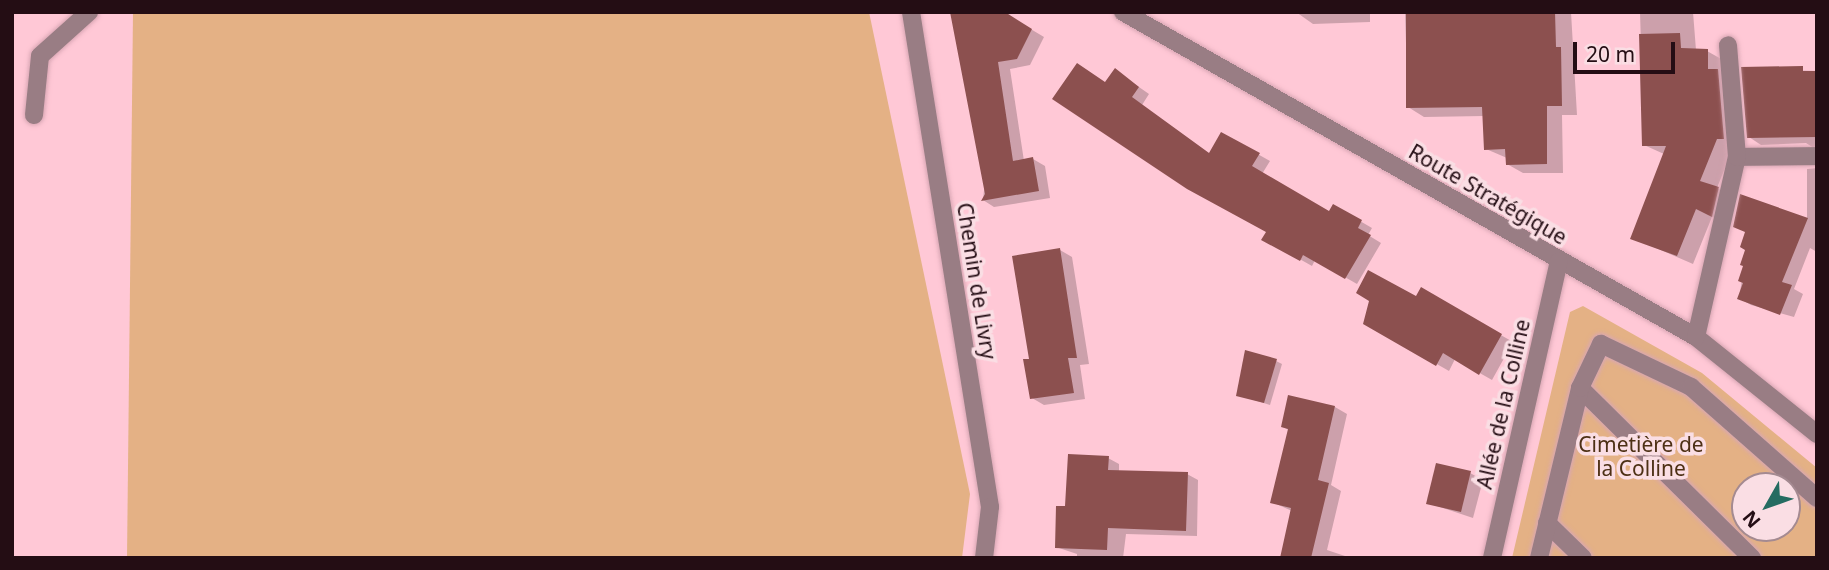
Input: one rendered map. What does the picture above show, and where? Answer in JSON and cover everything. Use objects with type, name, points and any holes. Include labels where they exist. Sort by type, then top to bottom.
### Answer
[{"type":"street","points":[[34,115],[40,56],[89,12]]},
{"type":"street","name":"Chemin de Livry","points":[[911,12],[990,507],[984,558]]},
{"type":"street","name":"Route Stratégique","points":[[1123,12],[1696,337],[1817,434]]},
{"type":"street","points":[[1696,337],[1737,157],[1728,45]]},
{"type":"street","points":[[1737,157],[1817,156]]},
{"type":"street","name":"Allée de la Colline","points":[[1492,558],[1559,261]]},
{"type":"street","points":[[1539,558],[1580,387],[1601,344],[1691,387],[1817,498]]},
{"type":"street","points":[[1580,387],[1752,558]]},
{"type":"street","points":[[1547,523],[1583,558]]},
{"type":"green space","points":[[133,12],[869,12],[970,494],[962,558],[127,558]]},
{"type":"green space","name":"Cimetière de la Colline","points":[[1583,306],[1702,373],[1817,468],[1817,558],[1512,558],[1570,312]]},
{"type":"building","points":[[950,12],[1005,12],[1032,29],[1017,59],[998,62],[1013,161],[1033,157],[1039,191],[981,201],[985,194]]},
{"type":"building","points":[[1406,12],[1555,12],[1556,47],[1561,47],[1562,106],[1547,106],[1547,164],[1506,165],[1505,149],[1484,150],[1482,107],[1406,108]]},
{"type":"building","points":[[1680,33],[1681,48],[1708,49],[1708,69],[1718,69],[1724,139],[1717,139],[1700,181],[1719,187],[1712,217],[1696,209],[1677,256],[1630,239],[1666,146],[1642,146],[1639,34]]},
{"type":"building","points":[[1077,63],[1105,82],[1115,68],[1139,87],[1132,97],[1209,153],[1221,132],[1260,153],[1252,166],[1329,211],[1333,204],[1362,220],[1358,228],[1371,235],[1345,279],[1303,255],[1300,261],[1261,240],[1266,232],[1187,189],[1052,99]]},
{"type":"building","points":[[1803,66],[1803,71],[1817,71],[1817,137],[1747,138],[1741,67]]},
{"type":"building","points":[[1740,194],[1808,218],[1782,282],[1792,285],[1780,315],[1737,299],[1743,283],[1738,281],[1745,250],[1740,247],[1745,232],[1733,227]]},
{"type":"building","points":[[1060,248],[1077,358],[1068,358],[1074,393],[1030,399],[1023,359],[1029,359],[1012,256]]},
{"type":"building","points":[[1368,270],[1416,296],[1421,287],[1502,334],[1479,375],[1443,353],[1436,366],[1363,324],[1369,301],[1356,293]]},
{"type":"building","points":[[1245,350],[1277,359],[1264,403],[1236,396]]},
{"type":"building","points":[[1288,395],[1335,406],[1318,480],[1329,483],[1311,558],[1280,558],[1291,508],[1270,503],[1288,429],[1281,427]]},
{"type":"building","points":[[1068,454],[1109,456],[1108,470],[1188,472],[1186,531],[1108,528],[1107,550],[1055,548],[1056,506],[1065,506]]},
{"type":"building","points":[[1436,463],[1471,471],[1461,512],[1426,504]]}]
